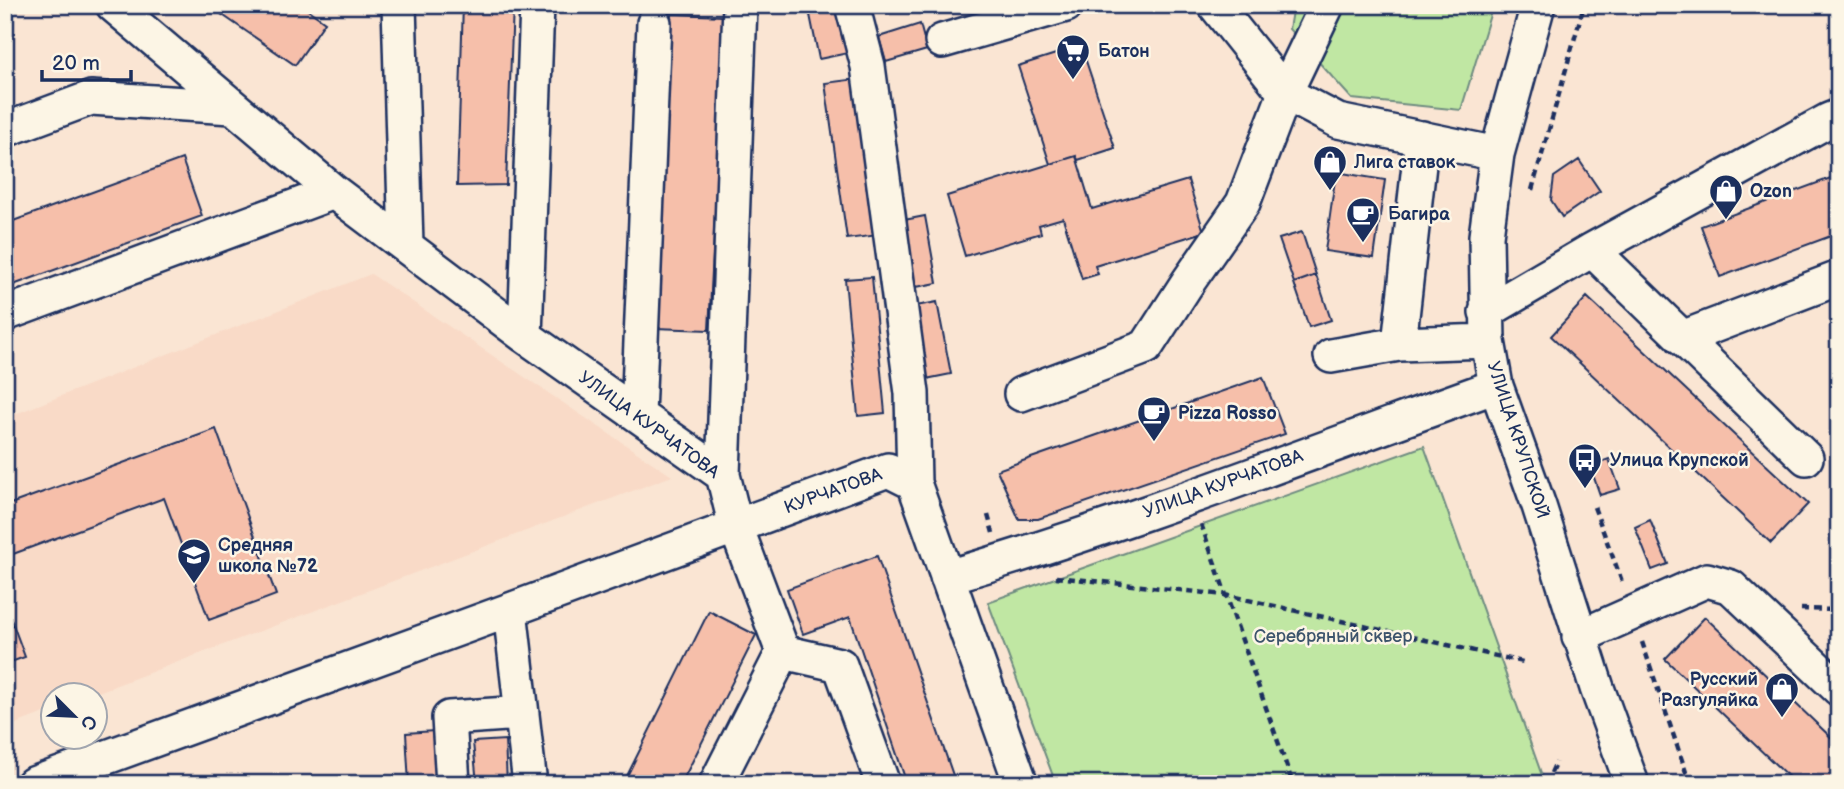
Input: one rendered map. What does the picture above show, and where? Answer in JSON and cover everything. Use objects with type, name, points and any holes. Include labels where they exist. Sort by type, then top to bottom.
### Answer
[{"type":"street","name":"УЛИЦА КУРЧАТОВА","points":[[113,5],[334,192],[525,336],[723,475],[736,527],[783,652]]},
{"type":"street","points":[[525,336],[537,5]]},
{"type":"street","points":[[723,475],[740,5]]},
{"type":"street","points":[[852,5],[868,66],[912,393],[914,483],[1021,784]]},
{"type":"street","points":[[942,41],[1066,5]]},
{"type":"street","points":[[1215,5],[1285,93],[1338,121],[1497,154]]},
{"type":"street","points":[[1021,394],[1146,347],[1243,203],[1285,93],[1327,5]]},
{"type":"street","name":"УЛИЦА КРУПСКОЙ","points":[[1538,5],[1497,154],[1486,236],[1487,327],[1496,386],[1539,506],[1579,637],[1632,784]]},
{"type":"street","points":[[397,6],[406,245]]},
{"type":"street","points":[[638,415],[654,23]]},
{"type":"street","points":[[5,130],[91,99],[232,107]]},
{"type":"street","points":[[1331,356],[1487,327],[1592,250],[1839,116]]},
{"type":"street","points":[[1399,344],[1422,138]]},
{"type":"street","points":[[5,314],[334,192]]},
{"type":"street","points":[[1592,250],[1806,457]]},
{"type":"street","points":[[1682,338],[1839,278]]},
{"type":"street","name":"УЛИЦА КУРЧАТОВА","points":[[947,577],[1002,561],[1191,496],[1496,386]]},
{"type":"street","name":"КУРЧАТОВА","points":[[736,527],[888,470],[914,483]]},
{"type":"street","points":[[33,784],[736,527]]},
{"type":"street","points":[[1579,637],[1707,580],[1731,587],[1839,689]]},
{"type":"street","points":[[510,611],[530,784]]},
{"type":"street","points":[[716,784],[783,652],[840,665],[883,784]]},
{"type":"street","points":[[453,784],[449,719],[522,712]]},
{"type":"path","points":[[1532,190],[1584,5]]},
{"type":"path","points":[[1191,496],[1293,784]]},
{"type":"path","points":[[1594,506],[1690,784]]},
{"type":"path","points":[[988,515],[1002,561]]},
{"type":"path","points":[[1053,576],[1226,594],[1523,662]]},
{"type":"path","points":[[1546,784],[1556,762]]},
{"type":"path","points":[[1280,784],[1289,774]]},
{"type":"shaded area","name":"Средняя школа №72","points":[[371,274],[672,476],[108,688],[108,680],[38,680],[38,715],[5,728],[5,418]]},
{"type":"green space","points":[[1293,5],[1493,5],[1461,110],[1352,99],[1289,29]]},
{"type":"green space","name":"Серебряный сквер","points":[[1424,446],[1545,784],[1056,784],[988,602]]},
{"type":"building","points":[[208,5],[301,5],[325,22],[295,65]]},
{"type":"building","points":[[463,5],[513,5],[506,185],[457,186]]},
{"type":"building","points":[[808,5],[839,5],[848,53],[819,59]]},
{"type":"building","points":[[671,14],[725,16],[709,330],[655,328]]},
{"type":"building","points":[[920,24],[927,50],[886,62],[879,37]]},
{"type":"building","points":[[1081,46],[1115,148],[1078,160],[1076,156],[1050,164],[1018,66]]},
{"type":"building","points":[[856,79],[879,235],[847,239],[825,83]]},
{"type":"building","points":[[1076,156],[1092,209],[1188,180],[1204,232],[1095,266],[1098,274],[1082,279],[1063,218],[1039,225],[1041,233],[965,256],[947,196]]},
{"type":"building","points":[[182,159],[202,216],[5,288],[5,224]]},
{"type":"building","points":[[1579,160],[1600,191],[1562,217],[1551,200],[1554,177]]},
{"type":"building","points":[[1336,172],[1385,180],[1374,258],[1325,251]]},
{"type":"building","points":[[1839,175],[1839,233],[1720,277],[1701,226]]},
{"type":"building","points":[[925,216],[937,283],[911,288],[899,221]]},
{"type":"building","points":[[1302,232],[1316,275],[1294,283],[1279,239]]},
{"type":"building","points":[[1316,275],[1331,320],[1309,327],[1294,283]]},
{"type":"building","points":[[872,277],[885,413],[858,416],[845,279]]},
{"type":"building","points":[[1587,297],[1808,504],[1771,543],[1551,336]]},
{"type":"building","points":[[937,302],[951,374],[926,379],[911,307]]},
{"type":"building","points":[[1263,377],[1285,434],[1038,519],[1019,519],[997,470]]},
{"type":"building","points":[[216,429],[276,595],[209,620],[164,498],[5,557],[5,506]]},
{"type":"building","points":[[1609,459],[1620,489],[1600,495],[1590,466]]},
{"type":"building","points":[[1650,520],[1668,564],[1652,570],[1635,527]]},
{"type":"building","points":[[877,556],[956,784],[907,784],[850,617],[803,634],[787,589]]},
{"type":"building","points":[[5,603],[25,657],[5,664]]},
{"type":"building","points":[[709,611],[756,635],[681,784],[623,784]]},
{"type":"building","points":[[1705,617],[1839,745],[1839,784],[1796,784],[1665,659]]},
{"type":"building","points":[[434,731],[438,784],[409,784],[406,733]]},
{"type":"building","points":[[505,740],[507,784],[477,784],[473,742]]},
{"type":"place","name":"Батон","points":[[1073,81]]},
{"type":"place","name":"Лига ставок","points":[[1330,192]]},
{"type":"place","name":"Ozon","points":[[1726,221]]},
{"type":"place","name":"Багира","points":[[1363,244]]},
{"type":"place","name":"Pizza Rosso","points":[[1154,443]]},
{"type":"place","name":"Улица Крупской","points":[[1585,490]]},
{"type":"place","name":"Средняя школа №72","points":[[194,585]]},
{"type":"place","name":"Русский Разгуляйка","points":[[1782,719]]}]
